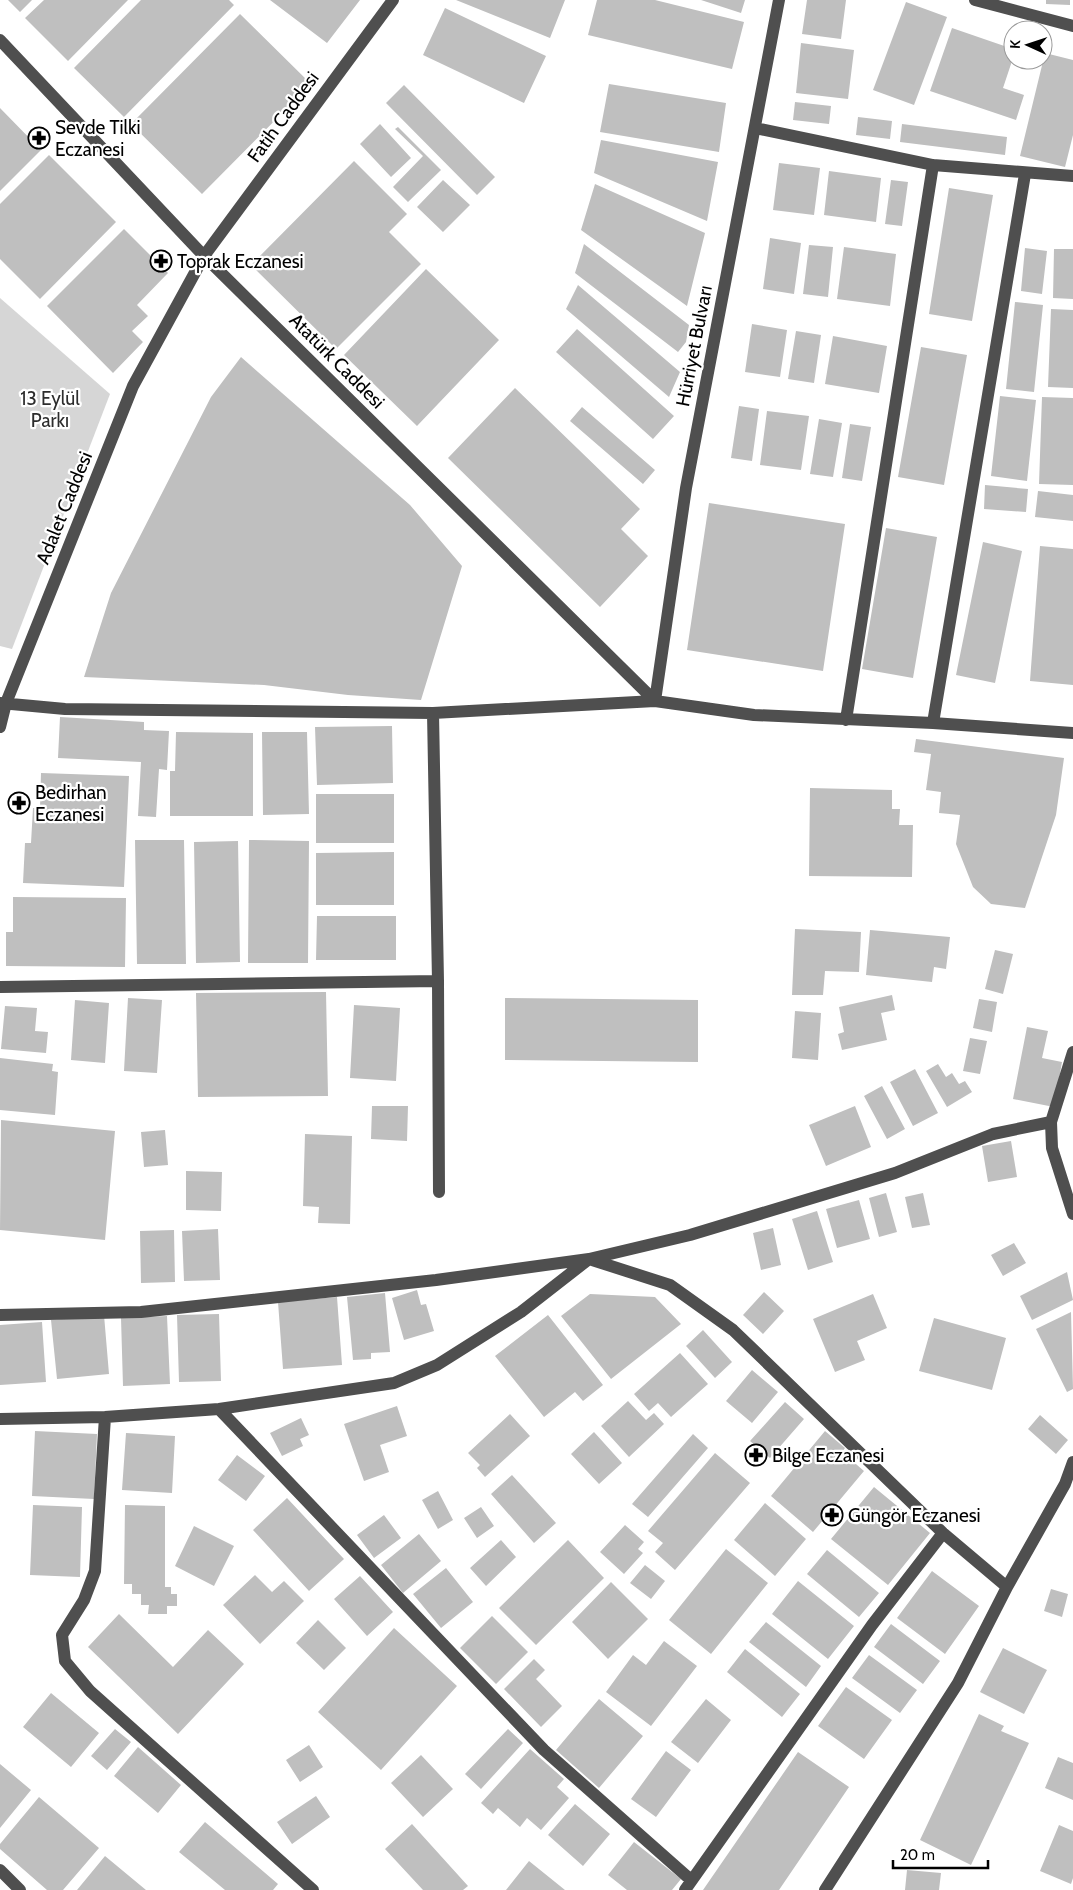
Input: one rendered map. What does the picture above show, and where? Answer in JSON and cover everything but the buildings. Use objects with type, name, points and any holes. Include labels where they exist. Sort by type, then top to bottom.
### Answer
[{"type":"street","name":"Fatih Caddesi","points":[[204,256],[393,0]]},
{"type":"street","name":"Hürriyet Bulvarı","points":[[655,701],[686,488],[778,0]]},
{"type":"street","points":[[975,0],[1073,26]]},
{"type":"street","name":"Atatürk Caddesi","points":[[0,40],[204,256],[655,701]]},
{"type":"street","points":[[755,128],[933,165],[1025,174],[1073,176]]},
{"type":"street","points":[[846,720],[933,165]]},
{"type":"street","points":[[933,723],[1025,174]]},
{"type":"street","name":"Adalet Caddesi","points":[[0,726],[3,703],[133,386],[204,256]]},
{"type":"street","points":[[3,703],[65,709],[433,713],[655,701],[754,715],[933,723],[1073,733]]},
{"type":"street","points":[[433,713],[440,1192]]},
{"type":"street","points":[[0,987],[438,981]]},
{"type":"street","points":[[1073,1052],[1051,1122],[1052,1148],[1073,1214]]},
{"type":"street","points":[[0,1315],[141,1312],[436,1280],[589,1259],[690,1235],[895,1173],[993,1134],[1051,1122]]},
{"type":"street","points":[[0,1419],[105,1417],[219,1409],[394,1383],[437,1365],[522,1312],[589,1259]]},
{"type":"street","points":[[589,1259],[670,1286],[733,1330],[943,1533],[1007,1587]]},
{"type":"street","points":[[219,1409],[544,1750],[688,1885],[872,1626],[943,1533]]},
{"type":"street","points":[[105,1417],[95,1571],[84,1600],[62,1635],[65,1661],[90,1691],[313,1890]]},
{"type":"street","points":[[825,1890],[958,1684],[1007,1587],[1069,1482],[1073,1462]]},
{"type":"street","points":[[0,1870],[20,1890]]},
{"type":"green space","name":"13 Eylül Parkı","points":[[0,298],[110,394],[12,649],[0,646]]},
{"type":"place","name":"Sevde Tilki Eczanesi","points":[[39,138]]},
{"type":"place","name":"Toprak Eczanesi","points":[[161,261]]},
{"type":"place","name":"Bedirhan Eczanesi","points":[[19,803]]},
{"type":"place","name":"Bilge Eczanesi","points":[[756,1455]]},
{"type":"place","name":"Güngör Eczanesi","points":[[832,1515]]}]
